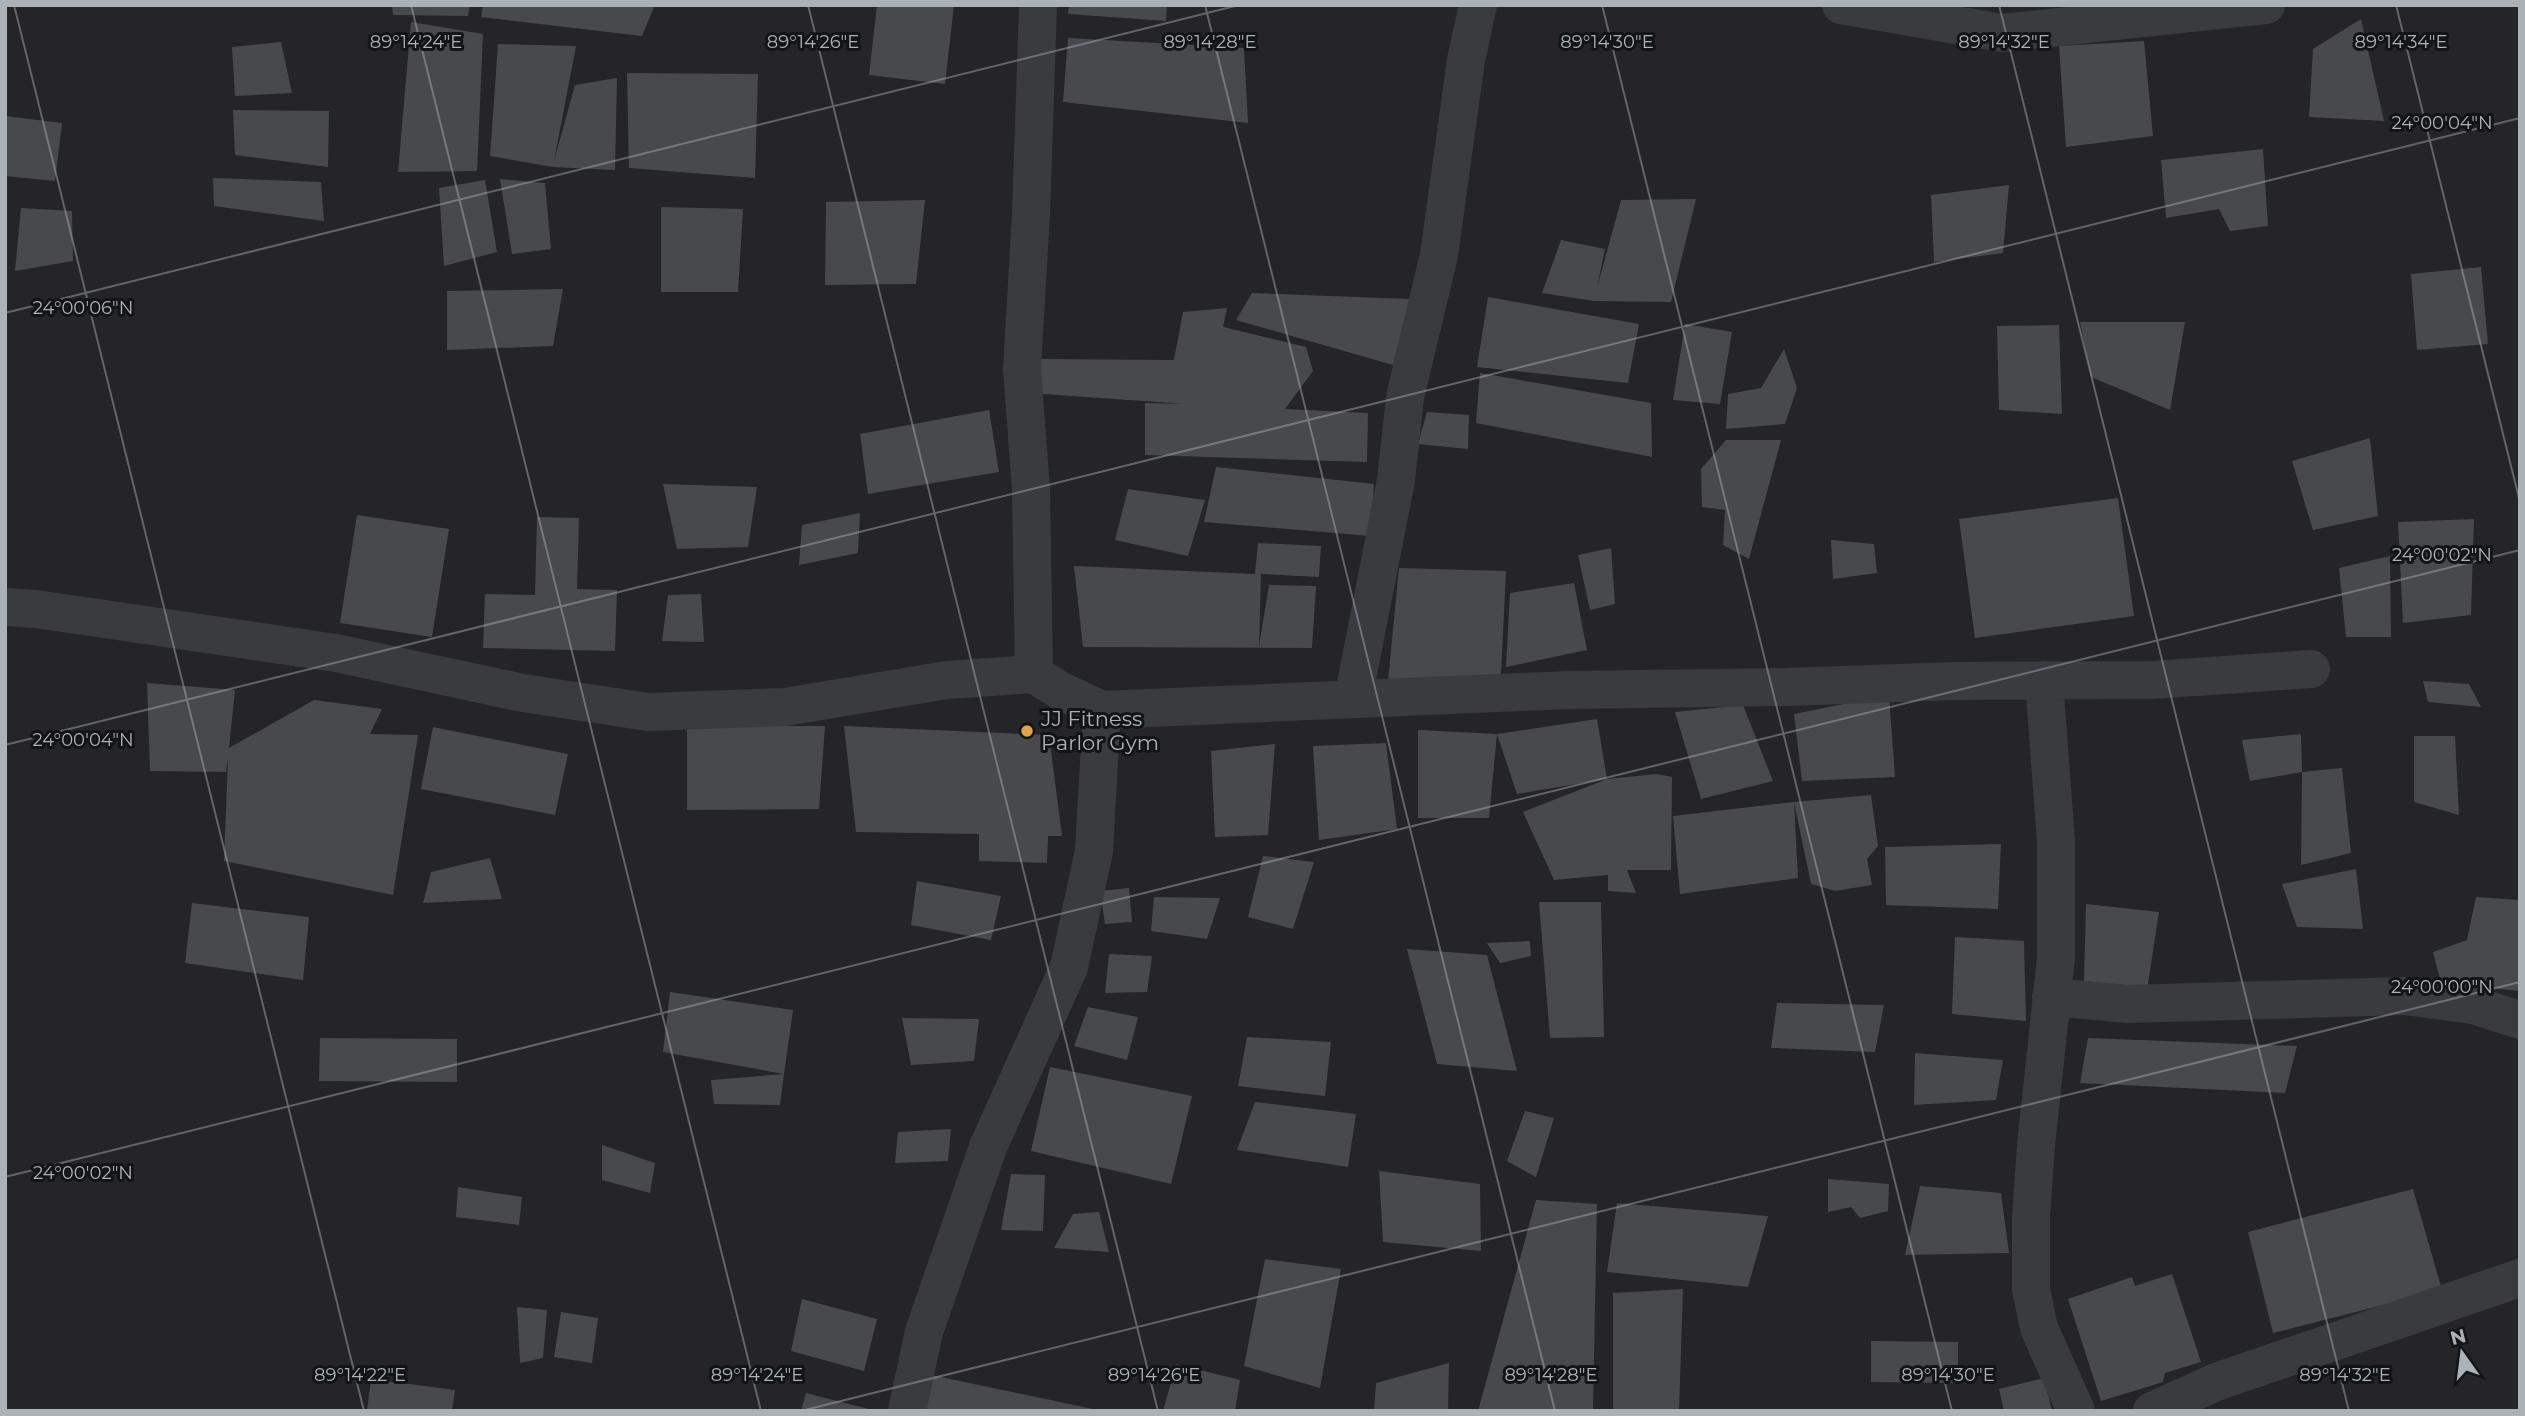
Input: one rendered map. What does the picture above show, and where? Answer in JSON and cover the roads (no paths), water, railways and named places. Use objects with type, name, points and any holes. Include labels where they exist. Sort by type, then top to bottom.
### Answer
[{"type":"street","points":[[1034,674],[1031,489],[1022,369],[1031,214],[1038,5]]},
{"type":"street","points":[[1353,699],[1396,480],[1405,397],[1439,256],[1466,60],[1478,5]]},
{"type":"street","points":[[1841,5],[2002,33],[2266,5]]},
{"type":"street","points":[[5,607],[182,629],[336,653],[523,693],[648,712],[785,707],[947,680],[1034,674],[1059,690],[1102,710],[1569,690],[2151,680],[2311,669]]},
{"type":"street","points":[[2044,680],[2056,842],[2056,958],[2035,1157],[2031,1217],[2031,1289],[2039,1328],[2076,1411]]},
{"type":"street","points":[[907,1411],[924,1332],[988,1147],[1069,967],[1094,851],[1102,710]]},
{"type":"street","points":[[2051,997],[2128,1004],[2404,996],[2473,1005],[2520,1020]]},
{"type":"street","points":[[2152,1411],[2216,1382],[2520,1278]]},
{"type":"place","name":"JJ Fitness Parlor Gym","points":[[1027,731]]}]
